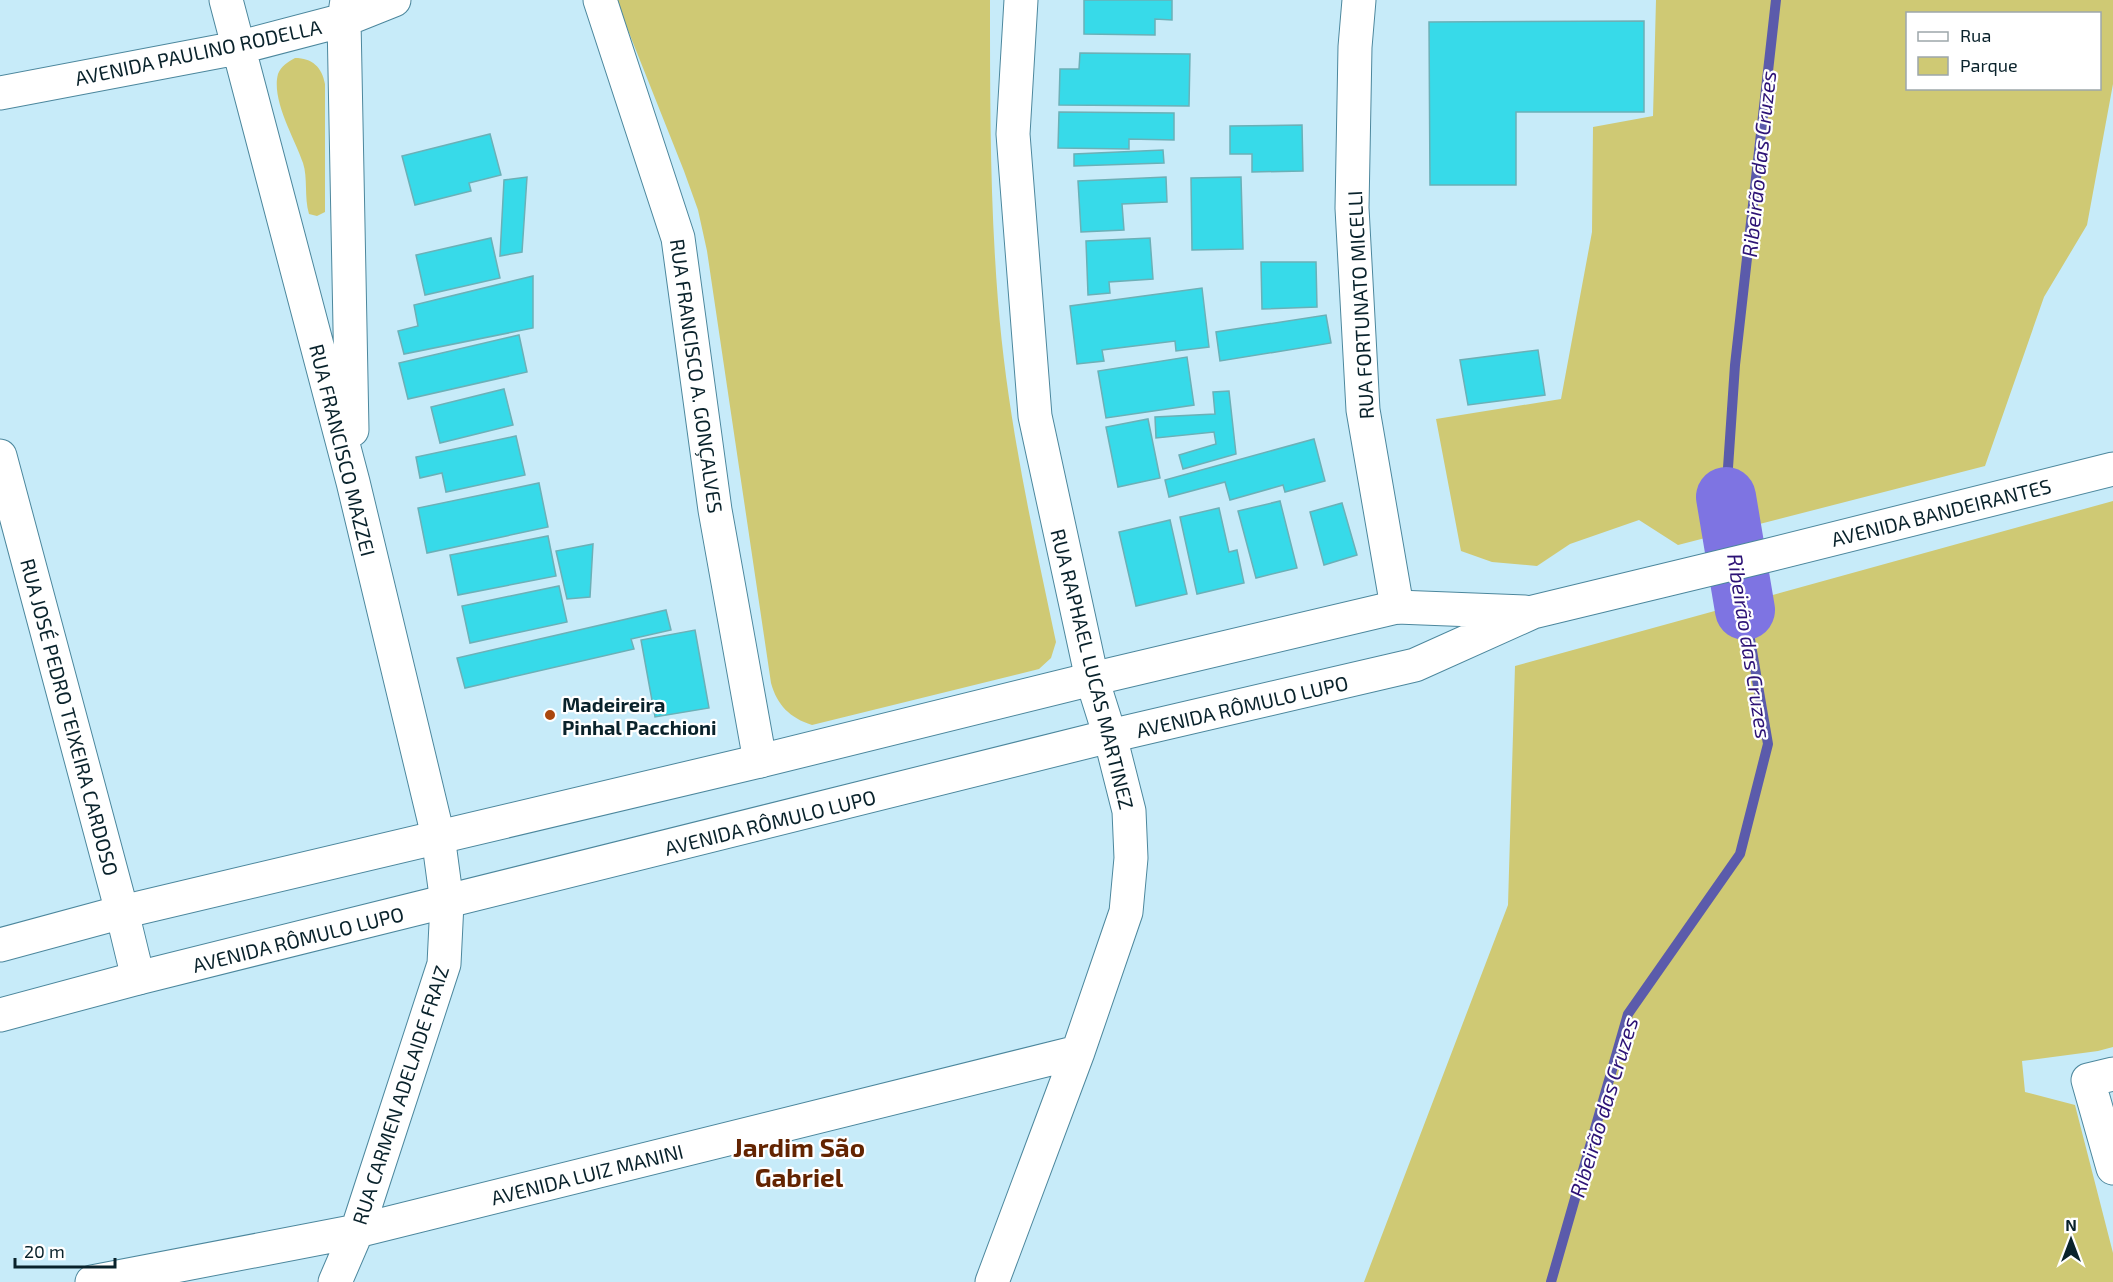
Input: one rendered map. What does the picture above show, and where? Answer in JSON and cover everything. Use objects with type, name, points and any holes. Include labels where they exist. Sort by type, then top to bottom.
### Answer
[{"type":"street","name":"RUA FRANCISCO MAZZEI","points":[[226,0],[353,482],[438,836],[447,903]]},
{"type":"street","name":"AVENIDA PAULINO RODELLA","points":[[0,93],[237,48],[345,10],[394,0]]},
{"type":"street","name":"RUA FRANCISCO A. GONÇALVES","points":[[600,0],[678,238],[716,510],[760,761]]},
{"type":"street","name":"RUA RAPHAEL LUCAS MARTINEZ","points":[[992,1282],[1078,1052],[1126,912],[1131,858],[1129,811],[1110,736],[1092,679],[1035,416],[1013,134],[1022,0]]},
{"type":"street","name":"RUA FORTUNATO MICELLI","points":[[1359,0],[1355,47],[1352,208],[1363,410],[1397,607]]},
{"type":"street","points":[[345,10],[353,482]]},
{"type":"street","name":"RUA JOSÉ PEDRO TEIXEIRA CARDOSO","points":[[0,456],[138,978]]},
{"type":"street","name":"AVENIDA BANDEIRANTES","points":[[1769,555],[2113,469]]},
{"type":"street","name":"AVENIDA RÔMULO LUPO","points":[[0,1014],[1110,736],[1415,665],[1533,612],[1769,555]]},
{"type":"street","name":"AVENIDA RÔMULO LUPO","points":[[0,945],[122,912],[1397,607],[1533,612]]},
{"type":"street","name":"RUA CARMEN ADELAIDE FRAIZ","points":[[335,1282],[357,1231],[444,964],[447,903]]},
{"type":"street","name":"AVENIDA LUIZ MANINI","points":[[92,1282],[357,1231],[1078,1052]]},
{"type":"street","points":[[2101,1077],[2113,1168]]},
{"type":"green space","points":[[616,0],[990,0],[992,188],[995,263],[1002,344],[1021,472],[1056,642],[1051,658],[1039,669],[812,725],[797,719],[777,698],[771,683],[707,251],[698,210]]},
{"type":"green space","points":[[1656,0],[2113,0],[2113,84],[2087,225],[2044,297],[1985,466],[1678,545],[1639,520],[1570,544],[1537,566],[1492,562],[1461,551],[1436,419],[1561,399],[1592,232],[1593,127],[1653,116]]},
{"type":"green space","points":[[295,58],[311,62],[319,68],[325,84],[325,212],[317,216],[309,214],[303,163],[278,96],[278,74],[283,66]]},
{"type":"green space","points":[[2113,501],[2113,1047],[2022,1061],[2025,1092],[2075,1105],[2113,1253],[2113,1282],[1364,1282],[1508,905],[1515,666]]},
{"type":"building","points":[[1084,0],[1172,0],[1172,20],[1155,19],[1155,35],[1084,34]]},
{"type":"building","points":[[1644,21],[1644,112],[1516,112],[1516,185],[1430,185],[1429,22]]},
{"type":"building","points":[[1080,53],[1190,54],[1189,106],[1059,105],[1060,69],[1079,69]]},
{"type":"building","points":[[1059,112],[1174,113],[1174,140],[1129,139],[1129,149],[1058,148]]},
{"type":"building","points":[[1302,125],[1303,171],[1252,172],[1252,154],[1230,154],[1230,126]]},
{"type":"building","points":[[490,134],[501,175],[469,183],[471,191],[415,205],[402,156]]},
{"type":"building","points":[[1163,150],[1164,163],[1074,166],[1074,154]]},
{"type":"building","points":[[527,177],[522,252],[500,256],[504,180]]},
{"type":"building","points":[[1166,177],[1167,202],[1122,204],[1124,230],[1081,232],[1078,181]]},
{"type":"building","points":[[1241,177],[1243,249],[1192,250],[1191,178]]},
{"type":"building","points":[[491,238],[500,278],[425,295],[416,255]]},
{"type":"building","points":[[1150,238],[1153,279],[1109,282],[1110,293],[1088,295],[1086,241]]},
{"type":"building","points":[[1261,262],[1316,262],[1317,307],[1262,309]]},
{"type":"building","points":[[533,276],[533,328],[404,354],[398,331],[418,326],[414,305]]},
{"type":"building","points":[[1202,288],[1209,347],[1176,351],[1175,341],[1102,350],[1104,361],[1077,364],[1070,306]]},
{"type":"building","points":[[1326,315],[1331,343],[1220,361],[1216,332]]},
{"type":"building","points":[[519,335],[527,372],[408,399],[399,363]]},
{"type":"building","points":[[1538,350],[1545,395],[1468,405],[1460,360]]},
{"type":"building","points":[[1187,357],[1194,405],[1106,418],[1098,371]]},
{"type":"building","points":[[504,389],[513,425],[440,443],[431,407]]},
{"type":"building","points":[[1229,391],[1236,454],[1183,469],[1179,455],[1216,444],[1214,432],[1156,438],[1155,417],[1215,414],[1213,392]]},
{"type":"building","points":[[1148,419],[1160,478],[1118,487],[1106,427]]},
{"type":"building","points":[[516,436],[525,475],[446,492],[442,473],[420,478],[416,457]]},
{"type":"building","points":[[1314,439],[1325,481],[1285,492],[1283,485],[1230,500],[1225,482],[1169,497],[1165,480]]},
{"type":"building","points":[[539,483],[548,527],[427,553],[418,508]]},
{"type":"building","points":[[1280,501],[1297,568],[1256,578],[1238,511]]},
{"type":"building","points":[[1342,503],[1357,555],[1324,565],[1310,512]]},
{"type":"building","points":[[1219,508],[1229,552],[1237,550],[1244,583],[1197,594],[1180,517]]},
{"type":"building","points":[[1170,520],[1187,594],[1136,606],[1119,532]]},
{"type":"building","points":[[548,536],[556,576],[458,595],[450,555]]},
{"type":"building","points":[[593,544],[590,597],[567,599],[556,551]]},
{"type":"building","points":[[559,586],[567,622],[470,643],[462,606]]},
{"type":"building","points":[[666,610],[671,630],[631,639],[634,649],[465,688],[457,658]]},
{"type":"building","points":[[695,630],[709,708],[655,717],[641,640]]},
{"type":"waterway","name":"Ribeirão das Cruzes","points":[[1726,497],[1735,365],[1776,0]]},
{"type":"waterway","name":"Ribeirão das Cruzes","points":[[1726,497],[1745,610]]},
{"type":"waterway","name":"Ribeirão das Cruzes","points":[[1551,1282],[1628,1014],[1740,854],[1768,744],[1745,610]]},
{"type":"place","name":"Madeireira Pinhal Pacchioni","points":[[550,715]]},
{"type":"district","name":"Jardim São Gabriel","points":[[799,1161]]}]
